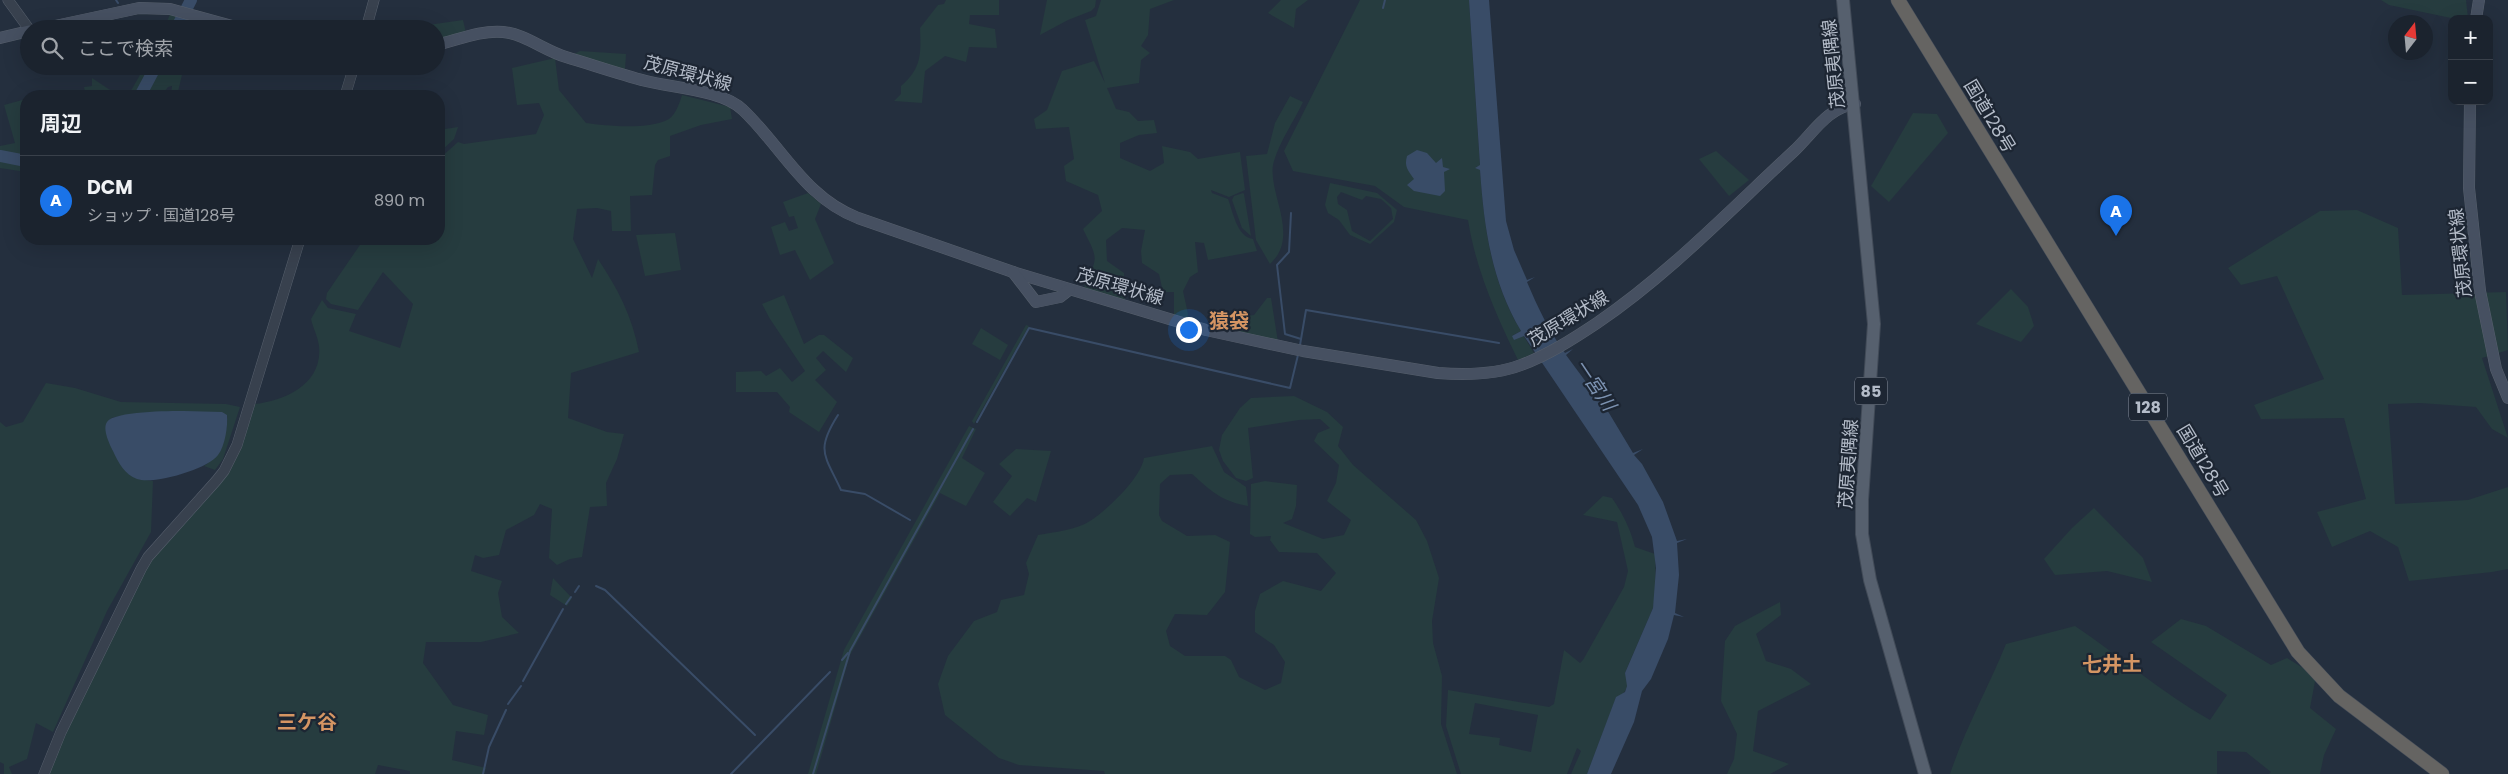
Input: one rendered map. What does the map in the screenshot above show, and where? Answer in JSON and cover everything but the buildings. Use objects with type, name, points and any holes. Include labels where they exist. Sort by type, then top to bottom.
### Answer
[{"type":"highway","name":"国道128号","points":[[1898,0],[2298,652],[2339,696],[2442,774]]},
{"type":"main road","name":"茂原夷隅線","points":[[1844,0],[1874,324],[1862,492],[1862,534],[1870,580],[1925,774]]},
{"type":"main road","points":[[2477,15],[2479,0]]},
{"type":"main road","points":[[82,20],[139,8],[170,9],[210,20]]},
{"type":"main road","points":[[0,38],[20,32]]},
{"type":"main road","name":"茂原環状線","points":[[445,43],[483,33],[505,32],[558,55],[603,69],[646,81],[719,97],[743,110],[811,189],[837,208],[858,218],[1013,272],[1206,330],[1299,350],[1438,373],[1478,374],[1519,366],[1579,335],[1634,298],[1669,268],[1809,136],[1832,111],[1842,105],[1855,104]]},
{"type":"main road","name":"茂原環状線","points":[[2470,105],[2469,188],[2480,291],[2496,369],[2505,380],[2508,398]]},
{"type":"main road","points":[[1013,272],[1036,302],[1060,297],[1070,290]]},
{"type":"street","points":[[8,0],[22,20]]},
{"type":"street","points":[[368,20],[374,0]]},
{"type":"street","points":[[347,90],[351,75]]},
{"type":"street","points":[[44,774],[61,732],[140,569],[148,557],[224,470],[237,445],[298,245]]},
{"type":"green space","points":[[946,0],[999,0],[999,15],[970,15],[969,24],[995,29],[997,48],[969,47],[966,62],[945,56],[925,71],[922,103],[894,101],[901,94],[901,86],[917,67],[920,53],[920,28],[938,5],[944,4]]},
{"type":"green space","points":[[1047,0],[1096,0],[1095,7],[1091,11],[1068,20],[1040,35]]},
{"type":"green space","points":[[1101,0],[1174,0],[1150,9],[1148,35],[1141,46],[1150,53],[1141,60],[1139,83],[1107,88],[1116,109],[1129,112],[1138,121],[1154,120],[1157,133],[1139,135],[1120,143],[1120,158],[1150,171],[1164,163],[1162,146],[1190,152],[1198,159],[1240,152],[1245,190],[1229,197],[1211,190],[1212,193],[1228,199],[1239,229],[1243,234],[1253,239],[1257,251],[1208,260],[1204,243],[1195,242],[1198,272],[1190,277],[1183,291],[1188,314],[1187,320],[1174,316],[1174,292],[1163,292],[1159,274],[1142,263],[1141,251],[1145,230],[1122,228],[1106,240],[1107,261],[1124,273],[1125,300],[1085,288],[1084,281],[1093,267],[1094,255],[1083,229],[1102,211],[1098,195],[1066,181],[1064,166],[1074,159],[1069,127],[1036,129],[1034,119],[1047,110],[1062,71],[1094,61],[1105,83],[1085,20],[1096,16]]},
{"type":"green space","points":[[1281,0],[1308,0],[1296,9],[1294,28],[1268,13]]},
{"type":"green space","points":[[1360,0],[1469,0],[1480,166],[1476,167],[1480,170],[1487,233],[1502,293],[1521,331],[1512,336],[1523,335],[1534,353],[1518,360],[1488,292],[1476,257],[1468,220],[1404,207],[1375,186],[1293,171],[1284,151]]},
{"type":"green space","points":[[2381,0],[2466,0],[2468,15],[2448,15],[2448,17],[2389,5]]},
{"type":"green space","points":[[170,14],[191,20],[168,20]]},
{"type":"green space","points":[[463,20],[466,33],[445,39],[445,23]]},
{"type":"green space","points":[[580,51],[626,54],[625,70],[574,54]]},
{"type":"green space","points":[[555,58],[559,90],[586,123],[628,126],[651,125],[669,119],[674,114],[682,95],[730,107],[732,119],[701,125],[670,136],[670,156],[658,160],[655,165],[652,195],[630,196],[631,231],[612,231],[611,211],[597,208],[577,209],[573,239],[592,278],[598,259],[612,281],[628,315],[639,352],[571,373],[568,418],[607,432],[624,434],[617,459],[606,483],[607,506],[590,507],[582,557],[570,559],[557,565],[549,558],[552,509],[540,504],[534,515],[506,530],[499,555],[483,558],[475,555],[471,571],[502,581],[498,593],[502,617],[519,633],[481,642],[426,642],[423,663],[453,705],[488,715],[484,735],[456,731],[452,760],[486,768],[484,774],[410,774],[410,771],[378,765],[375,774],[48,774],[60,744],[145,569],[175,531],[222,479],[254,404],[278,399],[290,394],[309,380],[315,370],[319,359],[319,346],[311,319],[322,300],[328,308],[356,314],[349,331],[400,348],[413,304],[383,272],[358,310],[331,304],[326,299],[327,293],[360,245],[445,245],[445,154],[458,142],[464,144],[536,134],[544,115],[539,103],[517,105],[512,68]]},
{"type":"green space","points":[[140,75],[182,75],[178,90],[172,90],[172,86],[166,90],[131,90]]},
{"type":"green space","points":[[92,78],[110,90],[85,90],[84,87],[92,86]]},
{"type":"green space","points":[[1290,96],[1303,102],[1283,139],[1274,161],[1274,185],[1281,212],[1283,240],[1279,252],[1270,264],[1256,240],[1246,156],[1267,154],[1275,123]]},
{"type":"green space","points":[[20,101],[20,171],[0,168],[0,146],[15,143],[4,105]]},
{"type":"green space","points":[[1913,113],[1937,114],[1948,133],[1889,202],[1871,186]]},
{"type":"green space","points":[[458,127],[454,139],[445,147],[445,129]]},
{"type":"green space","points":[[1716,151],[1749,180],[1729,196],[1699,159]]},
{"type":"green space","points":[[1330,183],[1377,193],[1397,210],[1394,222],[1370,244],[1350,235],[1339,220],[1328,213],[1325,205]],"holes":[[[1341,192],[1362,200],[1366,196],[1381,199],[1391,208],[1393,219],[1370,241],[1352,231],[1347,210],[1338,204],[1337,197]]]},
{"type":"green space","points":[[808,193],[821,204],[815,219],[834,263],[810,280],[795,250],[780,255],[771,227],[785,222],[789,231],[798,228],[794,216],[789,217],[783,202]]},
{"type":"green space","points":[[1243,193],[1251,236],[1242,228],[1232,200],[1234,196]]},
{"type":"green space","points":[[2357,210],[2398,228],[2402,295],[2506,292],[2508,350],[2482,358],[2508,438],[2492,429],[2476,407],[2420,403],[2388,404],[2395,504],[2468,500],[2508,487],[2508,569],[2409,581],[2398,547],[2370,531],[2332,547],[2317,512],[2366,499],[2344,418],[2261,419],[2254,405],[2324,379],[2277,276],[2241,285],[2228,268],[2320,211]]},
{"type":"green space","points":[[675,233],[681,270],[645,276],[636,235]]},
{"type":"green space","points":[[2011,289],[2028,307],[2034,326],[2021,342],[1976,324]]},
{"type":"green space","points":[[784,295],[804,344],[819,335],[824,335],[853,358],[846,372],[823,351],[816,358],[826,370],[815,380],[837,402],[819,432],[789,412],[790,407],[777,392],[736,392],[736,372],[761,371],[766,376],[780,368],[792,382],[805,371],[762,304]]},
{"type":"green space","points":[[1267,298],[1271,298],[1278,342],[1220,330],[1219,320],[1254,315]]},
{"type":"green space","points":[[1026,325],[1029,326],[974,424],[972,421]]},
{"type":"green space","points":[[981,328],[1008,345],[1000,360],[972,344]]},
{"type":"green space","points":[[46,383],[75,388],[121,402],[226,404],[240,407],[223,459],[215,470],[204,466],[214,457],[222,443],[227,415],[169,412],[111,418],[138,479],[153,481],[151,532],[107,611],[53,732],[36,723],[27,759],[9,767],[12,774],[4,774],[4,764],[0,762],[0,422],[6,427],[23,422]]},
{"type":"green space","points":[[1294,396],[1327,412],[1343,427],[1338,446],[1353,465],[1416,520],[1427,541],[1439,578],[1432,621],[1433,643],[1442,676],[1441,724],[1457,774],[1105,774],[1104,771],[1019,765],[999,758],[945,715],[938,684],[948,656],[974,621],[997,612],[1001,600],[1024,595],[1029,574],[1026,563],[1038,535],[1079,527],[1097,516],[1114,502],[1130,484],[1142,466],[1144,458],[1212,446],[1224,472],[1246,487],[1248,506],[1223,498],[1192,474],[1170,475],[1160,484],[1159,515],[1162,521],[1187,536],[1215,535],[1230,542],[1225,592],[1207,615],[1175,614],[1166,631],[1170,646],[1185,656],[1225,656],[1231,660],[1239,677],[1265,690],[1281,683],[1285,662],[1274,645],[1255,632],[1255,611],[1260,594],[1283,581],[1321,591],[1336,573],[1317,553],[1279,552],[1270,540],[1271,536],[1255,537],[1250,534],[1251,484],[1265,481],[1297,485],[1296,506],[1292,519],[1283,523],[1323,539],[1344,535],[1351,520],[1327,501],[1336,483],[1339,465],[1314,441],[1318,433],[1330,428],[1320,419],[1299,420],[1248,428],[1253,478],[1246,481],[1236,478],[1223,461],[1219,450],[1222,435],[1240,408],[1251,398]]},
{"type":"green space","points":[[969,426],[976,429],[962,458],[985,473],[966,506],[940,493],[850,655],[816,774],[808,774],[844,650]]},
{"type":"green space","points":[[1016,449],[1051,451],[1036,502],[1027,498],[1010,516],[993,502],[1012,476],[999,464]]},
{"type":"green space","points":[[1603,496],[1612,498],[1626,521],[1635,547],[1655,554],[1656,591],[1653,608],[1625,673],[1628,680],[1625,691],[1616,698],[1587,774],[1571,774],[1581,751],[1577,748],[1567,774],[1461,774],[1446,726],[1448,690],[1549,707],[1554,704],[1564,650],[1580,663],[1583,660],[1624,587],[1628,571],[1617,522],[1583,515]],"holes":[[[1475,703],[1538,715],[1531,752],[1499,745],[1500,738],[1469,734]]]},
{"type":"green space","points":[[2094,508],[2143,558],[2152,582],[2107,571],[2055,575],[2044,559],[2072,528]]},
{"type":"green space","points":[[553,578],[572,598],[567,606],[550,595]]},
{"type":"green space","points":[[1780,602],[1781,615],[1756,634],[1766,661],[1791,669],[1811,684],[1758,711],[1753,751],[1789,764],[1770,774],[1727,774],[1734,759],[1737,734],[1721,701],[1725,641],[1735,626]]},
{"type":"green space","points":[[2181,619],[2206,626],[2271,665],[2287,658],[2316,676],[2310,708],[2336,729],[2324,755],[2320,774],[2269,774],[2271,772],[2246,752],[2217,751],[2217,774],[1950,774],[2006,644],[2075,626],[2158,687],[2210,720],[2227,695],[2151,642]]},
{"type":"water","points":[[1469,0],[1489,0],[1506,221],[1514,250],[1527,280],[1535,277],[1527,282],[1554,336],[1565,353],[1573,349],[1566,355],[1609,413],[1633,453],[1643,449],[1634,455],[1642,464],[1663,502],[1677,541],[1687,539],[1677,543],[1679,575],[1675,613],[1684,617],[1674,615],[1668,639],[1651,679],[1642,691],[1634,722],[1611,774],[1587,774],[1616,697],[1625,692],[1627,686],[1625,673],[1653,608],[1656,568],[1652,537],[1638,505],[1524,336],[1514,340],[1512,336],[1521,331],[1502,293],[1496,273],[1487,232],[1480,170],[1475,168],[1480,165]]},
{"type":"water","points":[[1417,150],[1427,153],[1436,163],[1442,158],[1443,167],[1450,169],[1444,172],[1445,191],[1440,196],[1414,191],[1407,185],[1414,179],[1406,166],[1407,156]]},
{"type":"water","points":[[184,411],[222,412],[227,415],[226,436],[218,455],[204,466],[167,478],[155,480],[137,479],[125,471],[108,441],[105,429],[107,422],[112,418],[131,414]]},
{"type":"waterway","points":[[181,20],[191,0]]},
{"type":"waterway","points":[[1383,8],[1385,0]]},
{"type":"waterway","points":[[143,90],[151,75]]},
{"type":"waterway","points":[[0,156],[20,160]]},
{"type":"waterway","points":[[1291,213],[1289,252],[1277,265],[1285,334],[1301,339]]},
{"type":"waterway","points":[[1300,345],[1306,310],[1499,343]]},
{"type":"waterway","points":[[977,422],[1029,328],[1290,388],[1298,355]]},
{"type":"waterway","points":[[838,415],[827,437],[825,453],[841,490],[865,494],[910,520]]},
{"type":"waterway","points":[[813,774],[850,651],[973,429]]},
{"type":"waterway","points":[[575,592],[579,586]]},
{"type":"waterway","points":[[596,586],[605,590],[755,735]]},
{"type":"waterway","points":[[566,604],[571,597]]},
{"type":"waterway","points":[[523,681],[563,609]]},
{"type":"waterway","points":[[842,660],[848,653]]},
{"type":"waterway","points":[[731,774],[830,672]]},
{"type":"waterway","points":[[508,704],[521,686]]},
{"type":"waterway","points":[[483,774],[489,747],[506,710]]},
{"type":"place","name":"DCM","points":[[2116,236]]},
{"type":"district","name":"猿袋","points":[[1229,321]]},
{"type":"district","name":"七井土","points":[[2112,664]]},
{"type":"district","name":"三ケ谷","points":[[307,722]]},
{"type":"water label","name":"一宮川","points":[[1595,385]]}]
